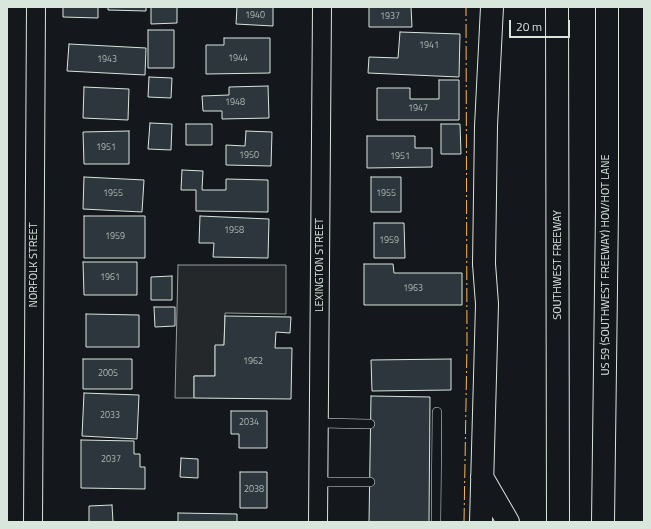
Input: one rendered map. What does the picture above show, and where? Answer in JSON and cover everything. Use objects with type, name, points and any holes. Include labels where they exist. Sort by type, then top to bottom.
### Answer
[{"type":"highway","points":[[481,522],[487,304],[484,264],[486,126],[492,7]]},
{"type":"highway","name":"SOUTHWEST FREEWAY","points":[[557,7],[558,513]]},
{"type":"highway","name":"US 59 (SOUTHWEST FREEWAY) HOV/HOT LANE","points":[[603,512],[607,210],[607,7]]},
{"type":"highway","points":[[482,477],[508,522]]},
{"type":"street","name":"NORFOLK STREET","points":[[33,522],[36,7]]},
{"type":"street","name":"LEXINGTON STREET","points":[[318,522],[322,7]]},
{"type":"lane","points":[[436,522],[433,426],[437,412]]},
{"type":"lane","points":[[319,423],[370,424]]},
{"type":"lane","points":[[319,482],[370,482]]},
{"type":"shaded area","points":[[178,265],[286,265],[286,314],[225,313],[224,345],[215,346],[215,376],[194,376],[194,398],[175,398]]},
{"type":"building","points":[[63,7],[98,7],[98,18],[63,17]]},
{"type":"building","points":[[108,7],[146,7],[146,11],[108,10]]},
{"type":"building","points":[[151,7],[177,7],[177,23],[151,24]]},
{"type":"building","points":[[237,7],[273,7],[273,26],[236,24]]},
{"type":"building","points":[[369,7],[411,7],[412,27],[369,27]]},
{"type":"building","points":[[148,30],[174,30],[174,68],[148,68]]},
{"type":"building","points":[[400,32],[460,34],[459,77],[368,73],[369,57],[398,58]]},
{"type":"building","points":[[224,38],[270,38],[270,73],[206,74],[206,45],[224,45]]},
{"type":"building","points":[[69,44],[146,48],[145,75],[67,71]]},
{"type":"building","points":[[149,77],[172,78],[171,98],[148,97]]},
{"type":"building","points":[[439,80],[459,80],[459,120],[377,120],[377,88],[410,88],[410,99],[439,99]]},
{"type":"building","points":[[268,86],[269,118],[222,119],[222,111],[203,111],[202,96],[229,95],[229,87]]},
{"type":"building","points":[[84,87],[129,89],[128,120],[83,118]]},
{"type":"building","points":[[150,123],[172,124],[171,150],[148,149]]},
{"type":"building","points":[[186,124],[212,124],[212,145],[186,145]]},
{"type":"building","points":[[441,124],[460,124],[461,154],[441,154]]},
{"type":"building","points":[[129,131],[129,164],[84,164],[83,132]]},
{"type":"building","points":[[246,131],[272,132],[271,166],[226,165],[226,145],[245,146]]},
{"type":"building","points":[[367,136],[415,136],[415,148],[432,148],[432,167],[367,168]]},
{"type":"building","points":[[182,170],[203,171],[202,190],[226,190],[226,179],[268,180],[268,212],[196,211],[196,190],[181,190]]},
{"type":"building","points":[[84,177],[144,180],[142,212],[83,209]]},
{"type":"building","points":[[371,177],[401,177],[401,212],[371,212]]},
{"type":"building","points":[[84,216],[145,216],[145,258],[84,258]]},
{"type":"building","points":[[200,216],[269,219],[268,258],[213,257],[214,243],[199,243]]},
{"type":"building","points":[[374,223],[404,223],[405,258],[374,258]]},
{"type":"building","points":[[83,262],[137,262],[137,295],[84,295]]},
{"type":"building","points":[[364,264],[393,264],[394,273],[462,273],[462,305],[364,305]]},
{"type":"building","points":[[172,276],[172,300],[151,300],[151,277]]},
{"type":"building","points":[[154,307],[175,307],[175,326],[155,327]]},
{"type":"building","points":[[86,314],[139,315],[139,347],[86,347]]},
{"type":"building","points":[[225,316],[291,317],[290,333],[276,332],[275,348],[292,348],[291,399],[194,398],[194,376],[215,376],[215,345],[224,345]]},
{"type":"building","points":[[83,359],[132,359],[132,389],[83,389]]},
{"type":"building","points":[[451,359],[451,390],[372,391],[371,360]]},
{"type":"building","points":[[84,393],[139,395],[137,439],[82,436]]},
{"type":"building","points":[[371,396],[430,397],[429,522],[369,522]]},
{"type":"building","points":[[231,411],[267,411],[267,448],[239,448],[239,434],[231,434]]},
{"type":"building","points":[[81,440],[134,441],[134,454],[140,454],[140,467],[145,467],[145,489],[81,488]]},
{"type":"building","points":[[181,458],[198,459],[198,478],[180,477]]},
{"type":"building","points":[[240,472],[267,472],[267,508],[240,508]]},
{"type":"building","points":[[112,505],[113,522],[89,522],[89,506]]},
{"type":"building","points":[[178,513],[237,514],[237,522],[178,522]]},
{"type":"power","points":[[464,522],[467,344],[466,7]]}]
